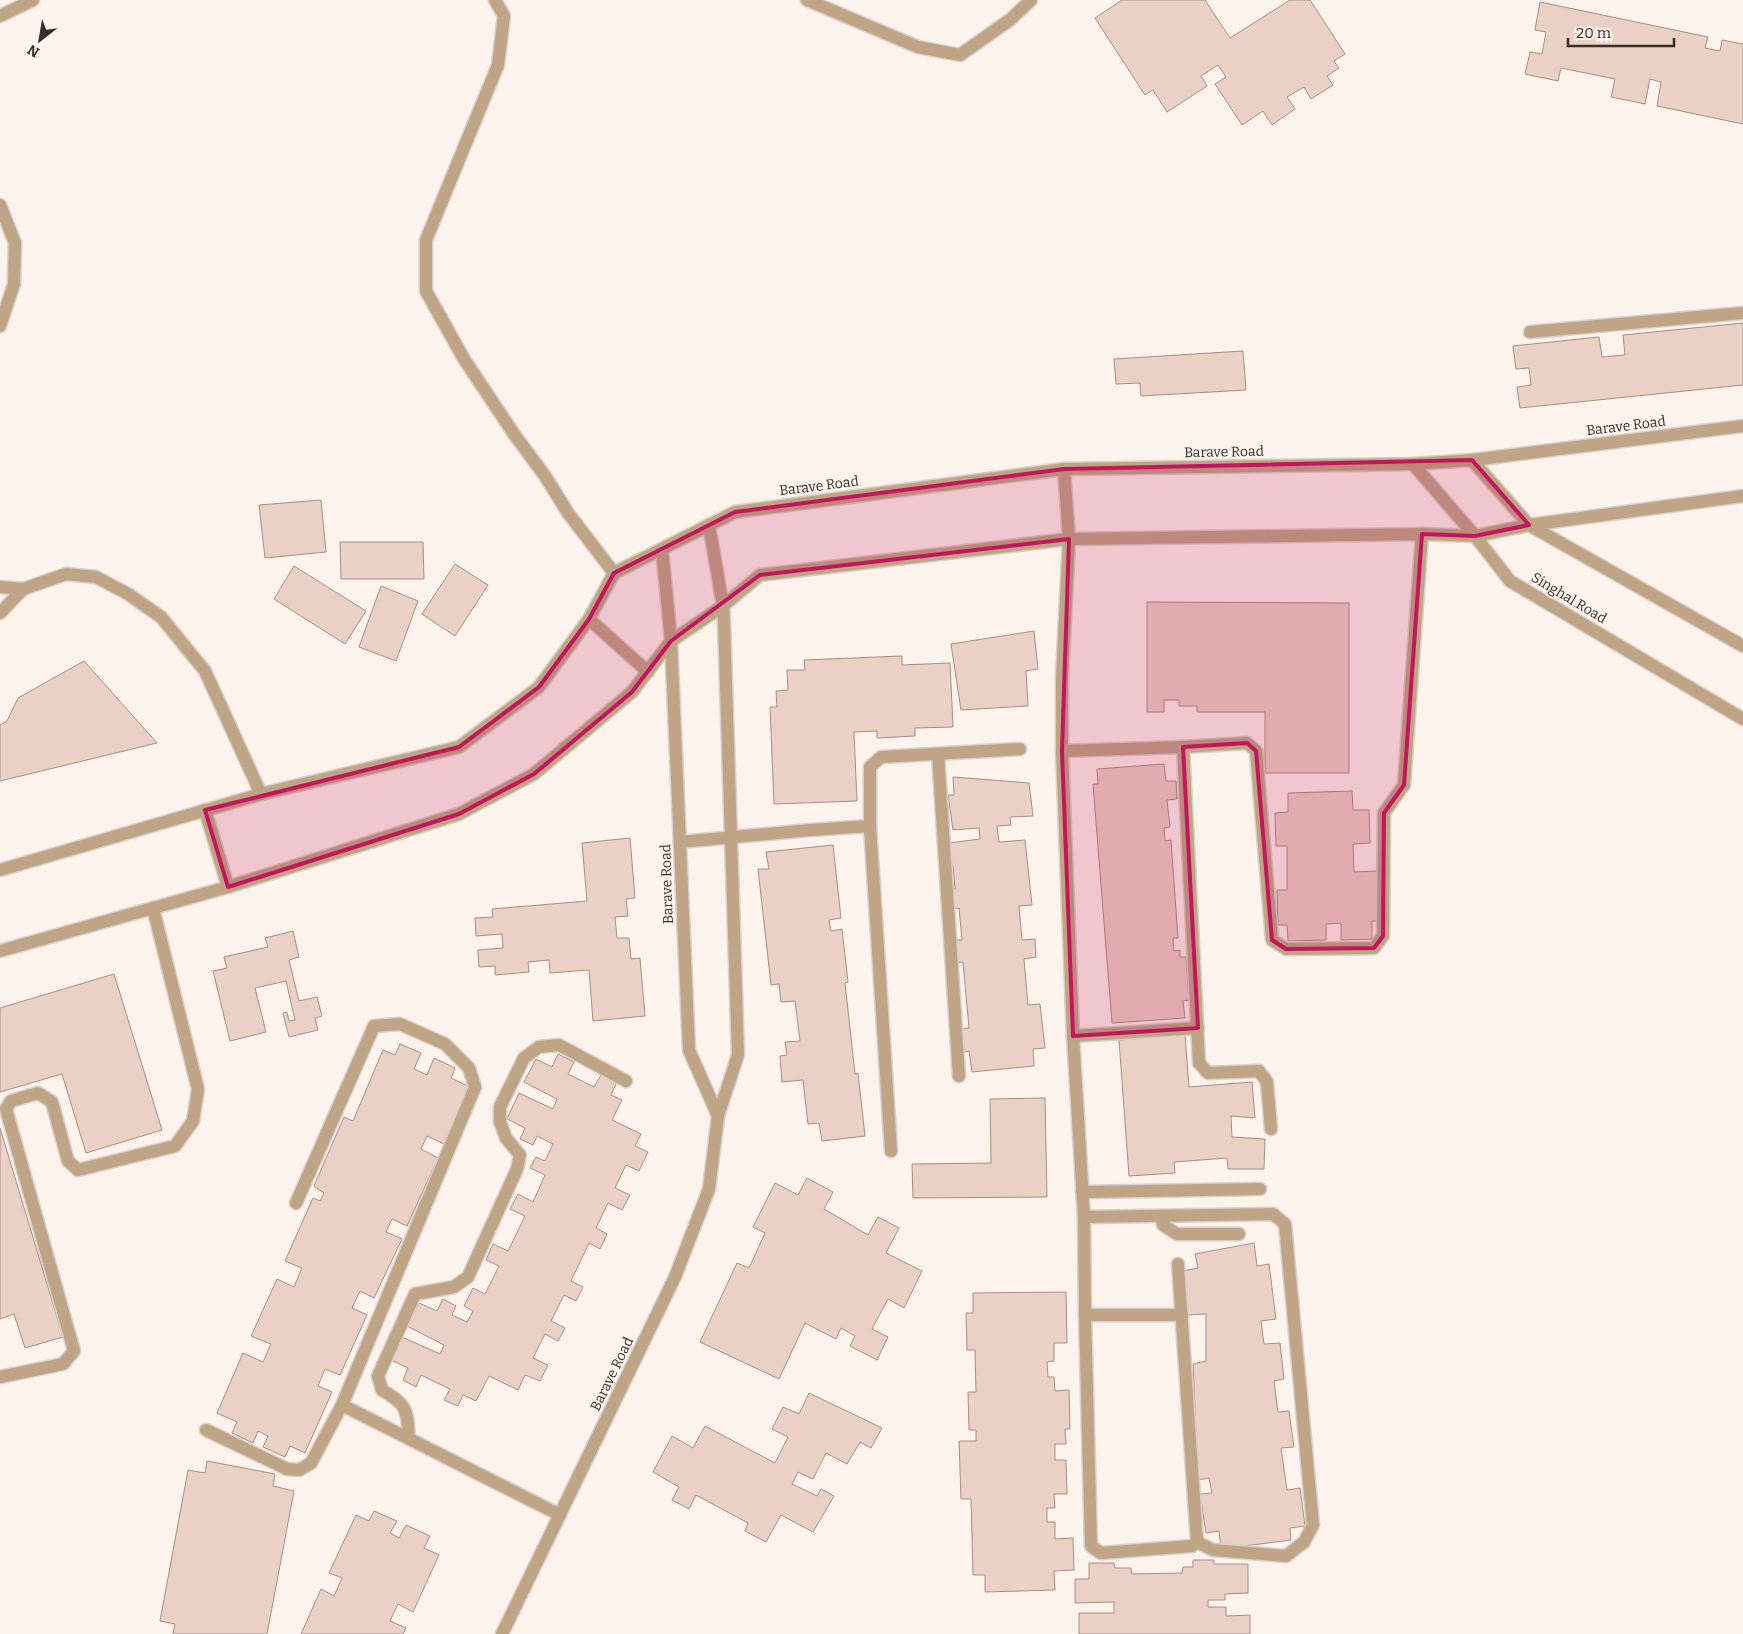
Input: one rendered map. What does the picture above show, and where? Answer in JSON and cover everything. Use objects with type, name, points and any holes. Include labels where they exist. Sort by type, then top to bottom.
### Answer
[{"type":"street","points":[[0,16],[33,0]]},
{"type":"street","points":[[494,0],[504,16],[498,65],[426,240],[426,291],[464,359],[514,434],[545,476],[568,513],[614,573]]},
{"type":"street","points":[[807,0],[918,47],[960,55],[1010,19],[1031,0]]},
{"type":"street","points":[[0,205],[15,243],[14,284],[0,326]]},
{"type":"street","points":[[1530,332],[1743,312]]},
{"type":"street","name":"Barave Road","points":[[718,1116],[690,1050],[671,641],[662,549],[735,512],[1064,469],[1413,464],[1472,460],[1743,426]]},
{"type":"street","points":[[1472,460],[1529,525],[1743,646]]},
{"type":"street","name":"Singhal Road","points":[[1413,464],[1475,536],[1510,581],[1743,719]]},
{"type":"street","points":[[1064,469],[1070,538],[1062,677],[1062,751],[1073,1036],[1084,1217],[1091,1546],[1101,1554],[1192,1546],[1197,1542]]},
{"type":"street","points":[[0,950],[228,887],[459,814],[534,774],[632,692],[671,641],[723,606],[760,575],[1070,538],[1422,534],[1475,536],[1529,525],[1743,496]]},
{"type":"street","name":"Barave Road","points":[[502,1634],[675,1277],[709,1189],[718,1116],[738,1055],[723,606],[710,526]]},
{"type":"street","points":[[1062,751],[1247,743],[1256,751],[1272,940],[1286,949],[1374,948],[1383,936],[1384,813],[1404,785],[1422,534]]},
{"type":"street","points":[[0,870],[261,794],[459,747],[539,687],[589,619],[614,573],[662,549]]},
{"type":"street","points":[[0,587],[23,589],[66,574],[96,577],[128,594],[161,617],[205,671],[261,794]]},
{"type":"street","points":[[0,613],[23,589]]},
{"type":"street","points":[[589,619],[648,672]]},
{"type":"street","points":[[1184,747],[1199,1063],[1208,1073],[1259,1071],[1267,1082],[1271,1129]]},
{"type":"street","points":[[891,1151],[870,826],[870,768],[881,757],[1020,749]]},
{"type":"street","points":[[938,754],[959,1076]]},
{"type":"street","points":[[205,810],[228,887]]},
{"type":"street","points":[[680,842],[870,826]]},
{"type":"street","points":[[0,1377],[63,1364],[74,1351],[6,1109],[11,1101],[38,1093],[52,1102],[68,1162],[78,1170],[175,1146],[194,1120],[198,1089],[153,908]]},
{"type":"street","points":[[206,1430],[287,1469],[299,1470],[311,1463],[342,1405],[474,1087],[469,1068],[445,1044],[400,1024],[374,1026],[296,1203]]},
{"type":"street","points":[[1073,1036],[1198,1028]]},
{"type":"street","points":[[409,1439],[407,1414],[399,1400],[382,1390],[378,1376],[415,1294],[454,1287],[468,1277],[517,1169],[520,1155],[506,1138],[500,1122],[500,1107],[524,1058],[539,1048],[559,1046],[626,1081]]},
{"type":"street","points":[[1082,1192],[1260,1189]]},
{"type":"street","points":[[1084,1217],[1273,1214],[1285,1224],[1313,1525],[1304,1542],[1286,1556],[1213,1550],[1197,1542]]},
{"type":"street","points":[[1161,1216],[1164,1225],[1177,1234],[1239,1234]]},
{"type":"street","points":[[1178,1264],[1197,1542]]},
{"type":"street","points":[[1085,1315],[1182,1315]]},
{"type":"street","points":[[342,1405],[560,1514]]},
{"type":"highlighted area","points":[[1472,460],[1529,525],[1475,536],[1422,534],[1404,785],[1384,813],[1383,936],[1374,948],[1286,949],[1272,940],[1256,751],[1247,743],[1183,747],[1198,1028],[1073,1036],[1062,751],[1069,539],[760,575],[671,641],[632,692],[534,774],[459,814],[228,887],[205,810],[459,747],[539,687],[589,619],[614,573],[735,512],[1064,469]]},
{"type":"building","points":[[1122,0],[1205,0],[1230,38],[1290,0],[1310,0],[1345,54],[1334,61],[1339,68],[1327,76],[1333,85],[1311,99],[1304,87],[1287,97],[1295,109],[1272,125],[1263,111],[1242,125],[1215,84],[1226,77],[1218,65],[1201,76],[1207,86],[1167,112],[1153,90],[1145,95],[1095,18]]},
{"type":"building","points":[[1540,2],[1708,37],[1705,48],[1720,51],[1722,40],[1743,44],[1743,124],[1657,106],[1661,82],[1650,79],[1645,104],[1611,97],[1615,79],[1561,68],[1558,81],[1525,74],[1530,52],[1542,54],[1546,32],[1535,30]]},
{"type":"building","points":[[1743,323],[1743,385],[1520,408],[1517,387],[1531,385],[1529,368],[1516,369],[1513,346],[1599,337],[1602,357],[1625,355],[1623,335]]},
{"type":"building","points":[[1243,351],[1246,390],[1141,396],[1140,383],[1116,384],[1114,359]]},
{"type":"building","points":[[321,500],[326,552],[265,558],[259,505]]},
{"type":"building","points":[[340,542],[423,542],[424,579],[341,579]]},
{"type":"building","points":[[455,564],[488,585],[455,636],[422,614]]},
{"type":"building","points":[[294,566],[366,611],[345,644],[274,599]]},
{"type":"building","points":[[381,586],[418,601],[396,661],[359,647]]},
{"type":"building","points":[[1147,602],[1349,603],[1349,773],[1265,773],[1265,712],[1197,712],[1197,706],[1179,706],[1179,700],[1164,700],[1164,712],[1147,712]]},
{"type":"building","points":[[1034,631],[1038,669],[1026,671],[1028,706],[961,710],[951,644]]},
{"type":"building","points":[[902,656],[902,665],[950,663],[953,727],[915,728],[915,736],[877,738],[877,731],[854,732],[857,801],[774,804],[770,707],[777,707],[776,691],[788,690],[787,670],[805,670],[804,660]]},
{"type":"building","points":[[84,661],[157,743],[0,781],[0,725],[7,721],[18,698]]},
{"type":"building","points":[[1164,764],[1166,781],[1176,781],[1177,799],[1167,800],[1170,827],[1164,828],[1165,841],[1171,840],[1178,938],[1173,938],[1174,951],[1180,950],[1180,957],[1186,957],[1189,1000],[1183,1001],[1185,1018],[1112,1023],[1093,784],[1098,784],[1097,769]]},
{"type":"building","points":[[953,777],[1029,783],[1033,816],[1010,817],[1011,825],[997,826],[999,842],[1025,840],[1032,905],[1019,906],[1022,940],[1035,939],[1036,957],[1024,959],[1028,1005],[1040,1004],[1045,1048],[1033,1049],[1034,1066],[972,1072],[969,1051],[964,1052],[962,1029],[969,1028],[963,962],[955,963],[953,940],[962,940],[959,908],[950,909],[948,889],[955,889],[953,865],[946,865],[949,843],[980,839],[979,828],[953,830],[948,795],[954,795]]},
{"type":"building","points":[[1352,791],[1353,810],[1369,810],[1370,843],[1353,844],[1354,872],[1377,871],[1378,921],[1372,921],[1372,939],[1341,940],[1341,923],[1326,924],[1326,940],[1288,941],[1287,925],[1278,925],[1277,890],[1287,890],[1287,846],[1276,846],[1275,813],[1288,812],[1288,793]]},
{"type":"building","points":[[630,838],[635,898],[626,899],[628,916],[615,917],[617,938],[629,938],[631,959],[640,958],[645,1016],[593,1021],[589,970],[550,973],[549,960],[528,962],[529,972],[495,975],[495,966],[479,967],[478,950],[503,948],[502,934],[476,936],[475,918],[493,917],[492,909],[587,901],[582,843]]},
{"type":"building","points":[[833,845],[841,918],[829,920],[831,931],[842,929],[848,982],[845,983],[855,1074],[858,1073],[865,1136],[822,1141],[819,1123],[808,1124],[803,1080],[782,1082],[780,1056],[787,1055],[785,1042],[800,1041],[795,1001],[781,1002],[779,984],[771,985],[758,869],[769,869],[766,852]]},
{"type":"building","points":[[293,931],[299,957],[289,960],[299,1001],[317,997],[322,1016],[315,1018],[318,1030],[289,1037],[283,1013],[287,1012],[289,1021],[295,1020],[286,981],[255,988],[266,1032],[230,1041],[213,971],[227,968],[224,957],[268,947],[265,938]]},
{"type":"building","points":[[114,974],[162,1130],[86,1153],[62,1074],[0,1092],[0,1008]]},
{"type":"building","points":[[1185,1035],[1189,1087],[1252,1082],[1255,1118],[1231,1116],[1232,1137],[1265,1139],[1264,1169],[1228,1169],[1227,1158],[1174,1162],[1175,1173],[1129,1176],[1119,1040]]},
{"type":"building","points":[[400,1044],[421,1053],[414,1069],[427,1075],[434,1058],[455,1068],[451,1078],[470,1087],[444,1144],[427,1136],[421,1149],[438,1158],[407,1226],[392,1219],[386,1232],[402,1239],[374,1298],[360,1291],[352,1308],[367,1315],[340,1375],[325,1369],[318,1386],[332,1392],[305,1453],[290,1446],[285,1457],[263,1447],[268,1436],[258,1431],[253,1443],[232,1433],[237,1422],[217,1413],[243,1353],[263,1362],[271,1344],[251,1336],[277,1279],[294,1287],[302,1268],[285,1261],[313,1198],[320,1201],[324,1193],[314,1186],[344,1117],[353,1121],[383,1050],[395,1055]]},
{"type":"building","points":[[558,1054],[574,1062],[568,1074],[594,1087],[601,1075],[617,1082],[611,1095],[622,1100],[612,1120],[641,1134],[635,1146],[648,1152],[639,1171],[626,1165],[615,1188],[630,1195],[622,1210],[608,1203],[596,1228],[607,1234],[600,1249],[589,1243],[571,1281],[583,1287],[576,1301],[564,1295],[551,1321],[565,1328],[558,1341],[545,1334],[533,1358],[548,1365],[540,1381],[525,1375],[518,1390],[489,1376],[476,1401],[463,1395],[458,1406],[444,1400],[450,1389],[421,1375],[416,1387],[403,1380],[408,1368],[391,1360],[402,1337],[440,1354],[444,1345],[407,1326],[419,1303],[437,1311],[443,1299],[456,1306],[452,1315],[467,1322],[473,1311],[464,1306],[473,1288],[485,1294],[499,1266],[486,1260],[493,1244],[508,1251],[525,1216],[510,1209],[518,1194],[533,1202],[545,1175],[530,1168],[536,1157],[545,1161],[553,1144],[537,1136],[533,1145],[520,1139],[525,1128],[507,1119],[519,1093],[553,1109],[557,1099],[524,1082],[536,1059],[552,1067]]},
{"type":"building","points":[[1045,1098],[1047,1197],[913,1198],[912,1164],[991,1163],[990,1099]]},
{"type":"building","points":[[0,1128],[63,1337],[25,1348],[14,1314],[0,1319]]},
{"type":"building","points":[[807,1178],[833,1192],[824,1209],[868,1235],[878,1217],[899,1228],[886,1253],[922,1271],[904,1308],[888,1299],[872,1329],[888,1337],[877,1360],[850,1346],[855,1336],[841,1328],[836,1339],[805,1323],[779,1379],[700,1342],[737,1263],[749,1268],[765,1233],[753,1227],[775,1183],[798,1195]]},
{"type":"building","points":[[1254,1243],[1257,1266],[1269,1264],[1276,1319],[1261,1321],[1264,1344],[1280,1343],[1284,1379],[1274,1381],[1278,1412],[1289,1411],[1294,1447],[1281,1448],[1287,1490],[1300,1488],[1305,1526],[1290,1528],[1291,1540],[1221,1549],[1219,1531],[1206,1533],[1200,1494],[1212,1493],[1209,1478],[1198,1480],[1193,1364],[1206,1361],[1206,1314],[1187,1315],[1183,1271],[1198,1268],[1195,1254]]},
{"type":"building","points":[[1066,1292],[1067,1343],[1054,1343],[1054,1361],[1047,1362],[1048,1377],[1054,1377],[1055,1391],[1069,1390],[1070,1429],[1065,1429],[1066,1444],[1055,1444],[1055,1460],[1066,1460],[1067,1494],[1054,1494],[1055,1508],[1047,1508],[1047,1522],[1055,1522],[1055,1539],[1073,1538],[1074,1570],[1054,1571],[1055,1590],[985,1592],[985,1575],[973,1575],[971,1499],[961,1499],[959,1441],[976,1441],[976,1430],[969,1430],[968,1392],[976,1392],[975,1350],[967,1350],[966,1313],[973,1313],[973,1293]]},
{"type":"building","points":[[809,1393],[882,1428],[871,1448],[860,1442],[847,1464],[826,1453],[813,1479],[798,1472],[792,1484],[817,1496],[821,1489],[834,1496],[813,1532],[781,1515],[766,1542],[745,1531],[748,1523],[696,1495],[689,1509],[672,1500],[679,1487],[653,1472],[672,1436],[693,1448],[705,1426],[775,1463],[788,1437],[772,1429],[783,1407],[799,1414]]},
{"type":"building","points":[[207,1461],[275,1474],[273,1486],[294,1491],[267,1634],[173,1634],[175,1624],[160,1621],[188,1470],[205,1473]]},
{"type":"building","points":[[374,1511],[397,1521],[390,1533],[399,1538],[406,1525],[430,1536],[424,1548],[439,1555],[413,1612],[398,1604],[390,1621],[406,1628],[403,1634],[301,1634],[321,1589],[334,1596],[342,1578],[329,1573],[356,1515],[369,1521]]},
{"type":"building","points":[[1193,1560],[1214,1560],[1214,1564],[1248,1564],[1248,1593],[1225,1594],[1225,1600],[1208,1600],[1208,1607],[1226,1607],[1226,1616],[1250,1615],[1250,1634],[1079,1634],[1079,1613],[1114,1613],[1114,1602],[1075,1603],[1075,1579],[1089,1579],[1089,1563],[1114,1563],[1115,1568],[1131,1568],[1132,1574],[1182,1573],[1183,1567],[1193,1567]]}]
